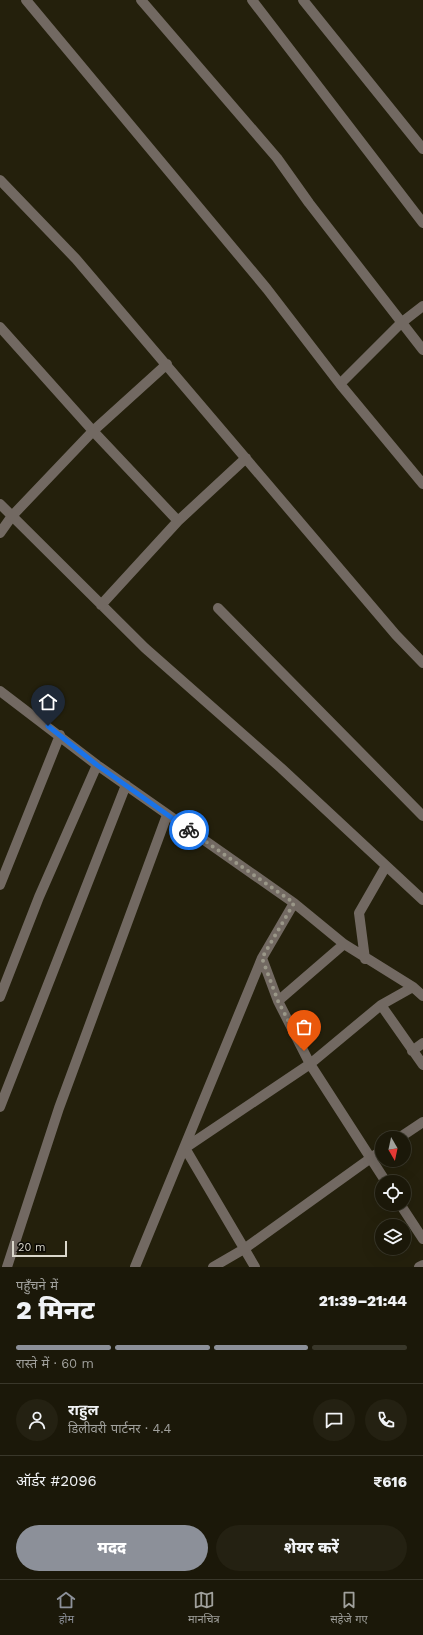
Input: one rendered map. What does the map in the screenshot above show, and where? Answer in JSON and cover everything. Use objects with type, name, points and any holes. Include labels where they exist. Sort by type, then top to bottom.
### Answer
[{"type":"street","points":[[26,0],[267,289],[340,384],[423,484]]},
{"type":"street","points":[[141,0],[277,158],[423,350]]},
{"type":"street","points":[[252,0],[423,223]]},
{"type":"street","points":[[303,0],[423,149]]},
{"type":"street","points":[[0,180],[76,259],[396,635],[423,663]]},
{"type":"street","points":[[340,384],[401,323],[423,306]]},
{"type":"street","points":[[0,328],[93,431],[178,520]]},
{"type":"street","points":[[0,532],[12,516],[93,431],[166,364]]},
{"type":"street","points":[[101,605],[178,520],[246,458]]},
{"type":"street","points":[[0,504],[145,648],[281,768],[423,900]]},
{"type":"street","points":[[218,608],[423,816]]},
{"type":"street","points":[[0,691],[60,735],[97,765],[294,903],[344,944],[365,959],[413,987],[423,996]]},
{"type":"street","points":[[0,885],[60,735]]},
{"type":"street","points":[[0,997],[39,897],[97,765]]},
{"type":"street","points":[[0,1107],[126,785]]},
{"type":"street","points":[[7,1267],[58,1108],[167,814]]},
{"type":"street","points":[[365,959],[360,913],[386,866]]},
{"type":"street","points":[[135,1267],[262,958],[294,903]]},
{"type":"street","points":[[278,1001],[344,944]]},
{"type":"street","points":[[262,958],[278,1001],[310,1064],[382,1175]]},
{"type":"street","points":[[185,1148],[310,1064],[381,1005],[413,987]]},
{"type":"street","points":[[381,1005],[423,1065]]},
{"type":"street","points":[[412,1050],[423,1043]]},
{"type":"street","points":[[410,1131],[423,1122]]},
{"type":"street","points":[[185,1148],[255,1267]]},
{"type":"street","points":[[213,1267],[244,1250],[375,1155]]},
{"type":"street","points":[[405,1211],[423,1239]]},
{"type":"street","points":[[419,1267],[423,1264]]},
{"type":"way so far","points":[[189,830],[294,903],[262,958],[278,1001],[304,1051]]},
{"type":"route","points":[[48,726],[97,765],[189,830]]}]
